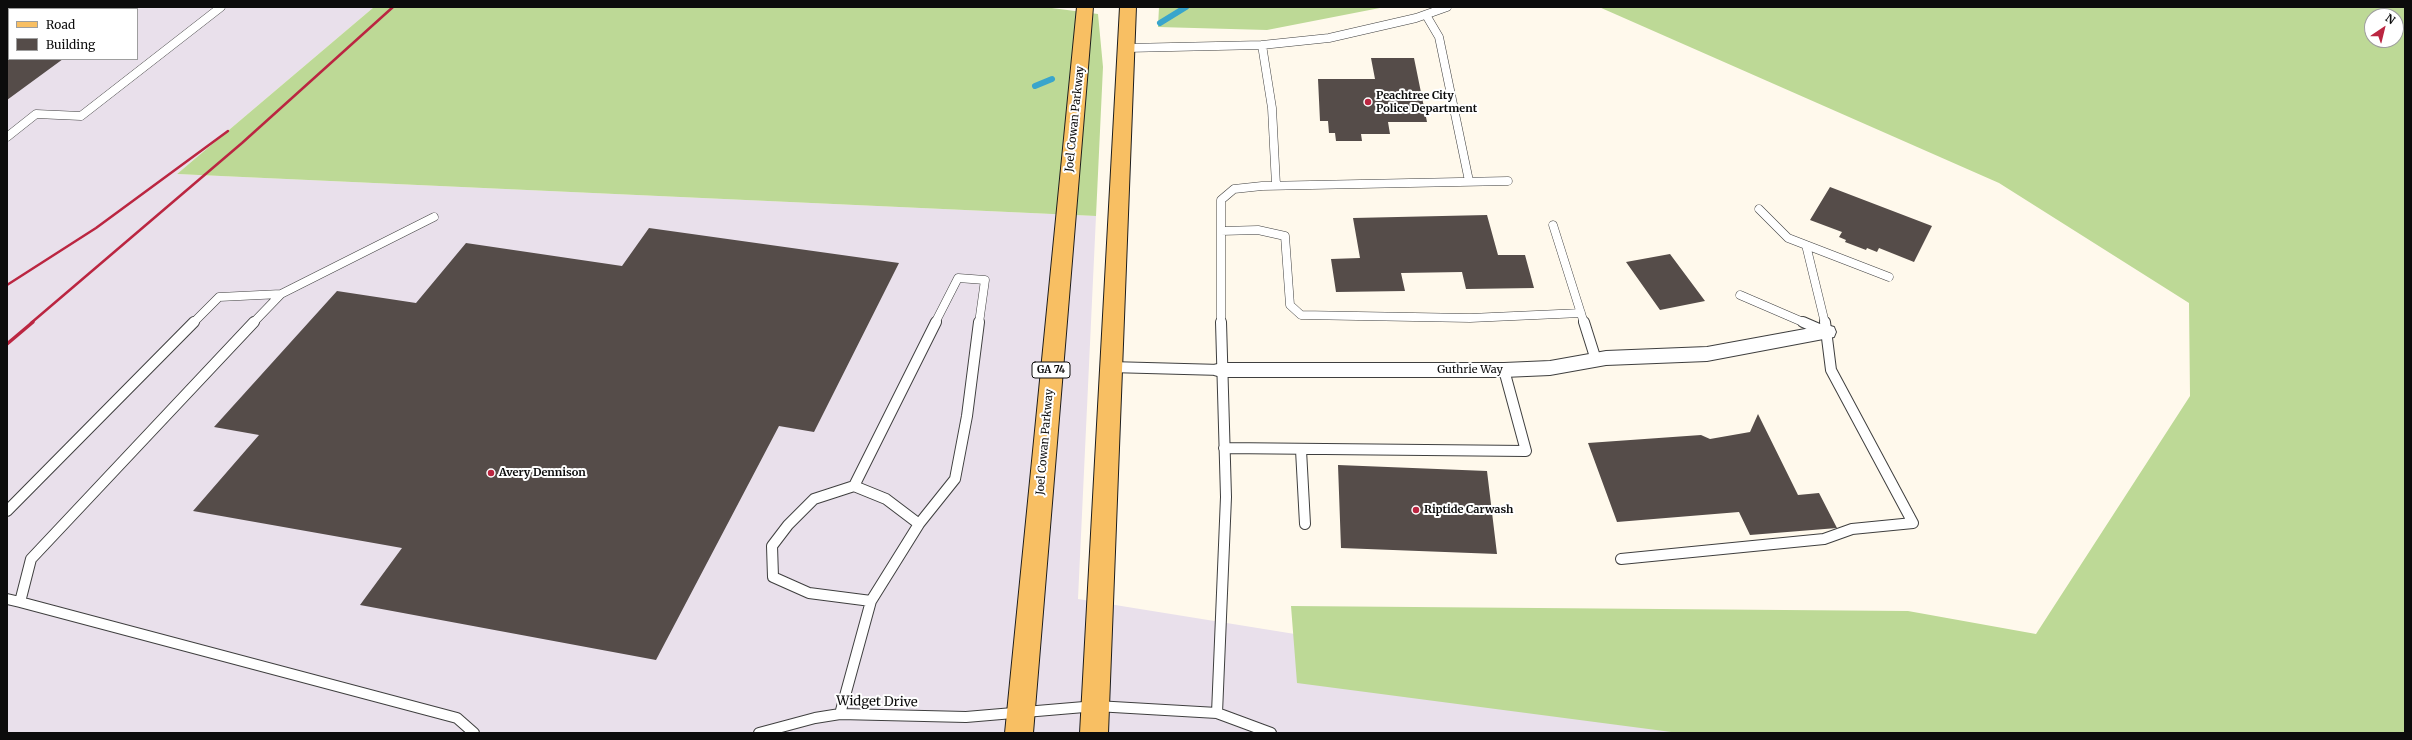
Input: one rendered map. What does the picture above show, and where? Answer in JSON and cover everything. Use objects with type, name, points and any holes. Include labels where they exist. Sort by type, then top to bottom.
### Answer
[{"type":"main road","name":"Joel Cowan Parkway","points":[[1020,723],[1085,7]]},
{"type":"main road","points":[[1094,733],[1128,7]]},
{"type":"street","name":"Guthrie Way","points":[[1221,370],[1504,370],[1550,368],[1596,360],[1707,354],[1827,332]]},
{"type":"lane","points":[[7,137],[36,114],[81,116],[221,7]]},
{"type":"lane","points":[[1127,48],[1262,45],[1329,38],[1426,15],[1447,7]]},
{"type":"lane","points":[[1426,15],[1439,37],[1469,181]]},
{"type":"lane","points":[[1262,45],[1272,108],[1276,185]]},
{"type":"lane","points":[[1217,713],[1226,497],[1221,370],[1221,200],[1234,188],[1276,185],[1508,180]]},
{"type":"lane","points":[[1759,209],[1784,234],[1806,245],[1889,277]]},
{"type":"lane","points":[[20,602],[31,559],[281,294],[434,217]]},
{"type":"lane","points":[[1552,225],[1596,360]]},
{"type":"lane","points":[[1221,231],[1258,230],[1285,236],[1290,305],[1301,315],[1470,318],[1581,312]]},
{"type":"lane","points":[[1621,558],[1824,539],[1852,529],[1913,523],[1831,370],[1827,332],[1806,245]]},
{"type":"lane","points":[[840,714],[871,602],[919,524],[955,479],[967,416],[985,280],[958,278],[854,486]]},
{"type":"lane","points":[[7,511],[219,297],[281,294]]},
{"type":"lane","points":[[1740,295],[1827,332]]},
{"type":"lane","name":"Guthrie Way","points":[[1110,367],[1221,370]]},
{"type":"lane","points":[[1224,448],[1301,450],[1526,451],[1504,370]]},
{"type":"lane","points":[[1301,450],[1305,524]]},
{"type":"lane","points":[[871,602],[809,593],[773,577],[772,546],[788,525],[814,499],[854,486],[886,499],[919,524]]},
{"type":"lane","points":[[7,599],[457,718],[474,733]]},
{"type":"lane","name":"Widget Drive","points":[[759,733],[840,714],[974,716],[1020,723],[1096,706],[1217,713],[1271,733]]},
{"type":"shaded area","points":[[7,7],[374,7],[177,174],[1096,216],[1078,599],[1908,733],[7,733]]},
{"type":"green space","points":[[374,7],[1044,7],[1098,14],[1103,67],[1096,216],[177,174]]},
{"type":"green space","points":[[1159,7],[1385,7],[1267,30],[1158,27]]},
{"type":"green space","points":[[1599,7],[2405,7],[2405,733],[1679,733],[1297,683],[1291,606],[1908,611],[2036,634],[2190,396],[2189,303],[1999,183]]},
{"type":"building","name":"Peachtree City Police Department","points":[[1371,58],[1414,58],[1427,122],[1388,122],[1390,134],[1361,134],[1362,141],[1336,141],[1335,133],[1329,133],[1328,121],[1320,121],[1318,79],[1375,79]]},
{"type":"building","points":[[7,59],[62,60],[7,100]]},
{"type":"building","points":[[1830,187],[1932,226],[1914,262],[1879,248],[1877,252],[1867,248],[1866,250],[1845,242],[1846,240],[1839,237],[1842,232],[1810,220]]},
{"type":"building","points":[[1487,215],[1498,255],[1525,255],[1534,288],[1466,289],[1462,272],[1401,273],[1405,291],[1336,292],[1331,259],[1360,258],[1353,218]]},
{"type":"building","name":"Avery Dennison","points":[[649,228],[899,263],[814,432],[779,426],[656,660],[360,605],[402,548],[193,511],[259,435],[214,427],[337,291],[416,303],[466,243],[622,266]]},
{"type":"building","points":[[1670,254],[1705,301],[1660,310],[1626,262]]},
{"type":"building","points":[[1758,414],[1798,495],[1819,493],[1837,528],[1750,535],[1739,512],[1617,522],[1588,443],[1701,435],[1710,439],[1750,432]]},
{"type":"building","name":"Riptide Carwash","points":[[1338,465],[1487,471],[1497,554],[1341,548]]},
{"type":"waterway","points":[[1160,23],[1186,7]]},
{"type":"waterway","points":[[1035,86],[1052,79]]},
{"type":"railway","points":[[31,323],[242,143],[393,7]]},
{"type":"railway","points":[[7,285],[96,228],[228,131]]},
{"type":"railway","points":[[7,344],[33,322]]},
{"type":"place","name":"Peachtree City Police Department","points":[[1368,102]]},
{"type":"place","name":"Avery Dennison","points":[[491,473]]},
{"type":"place","name":"Riptide Carwash","points":[[1416,510]]}]
